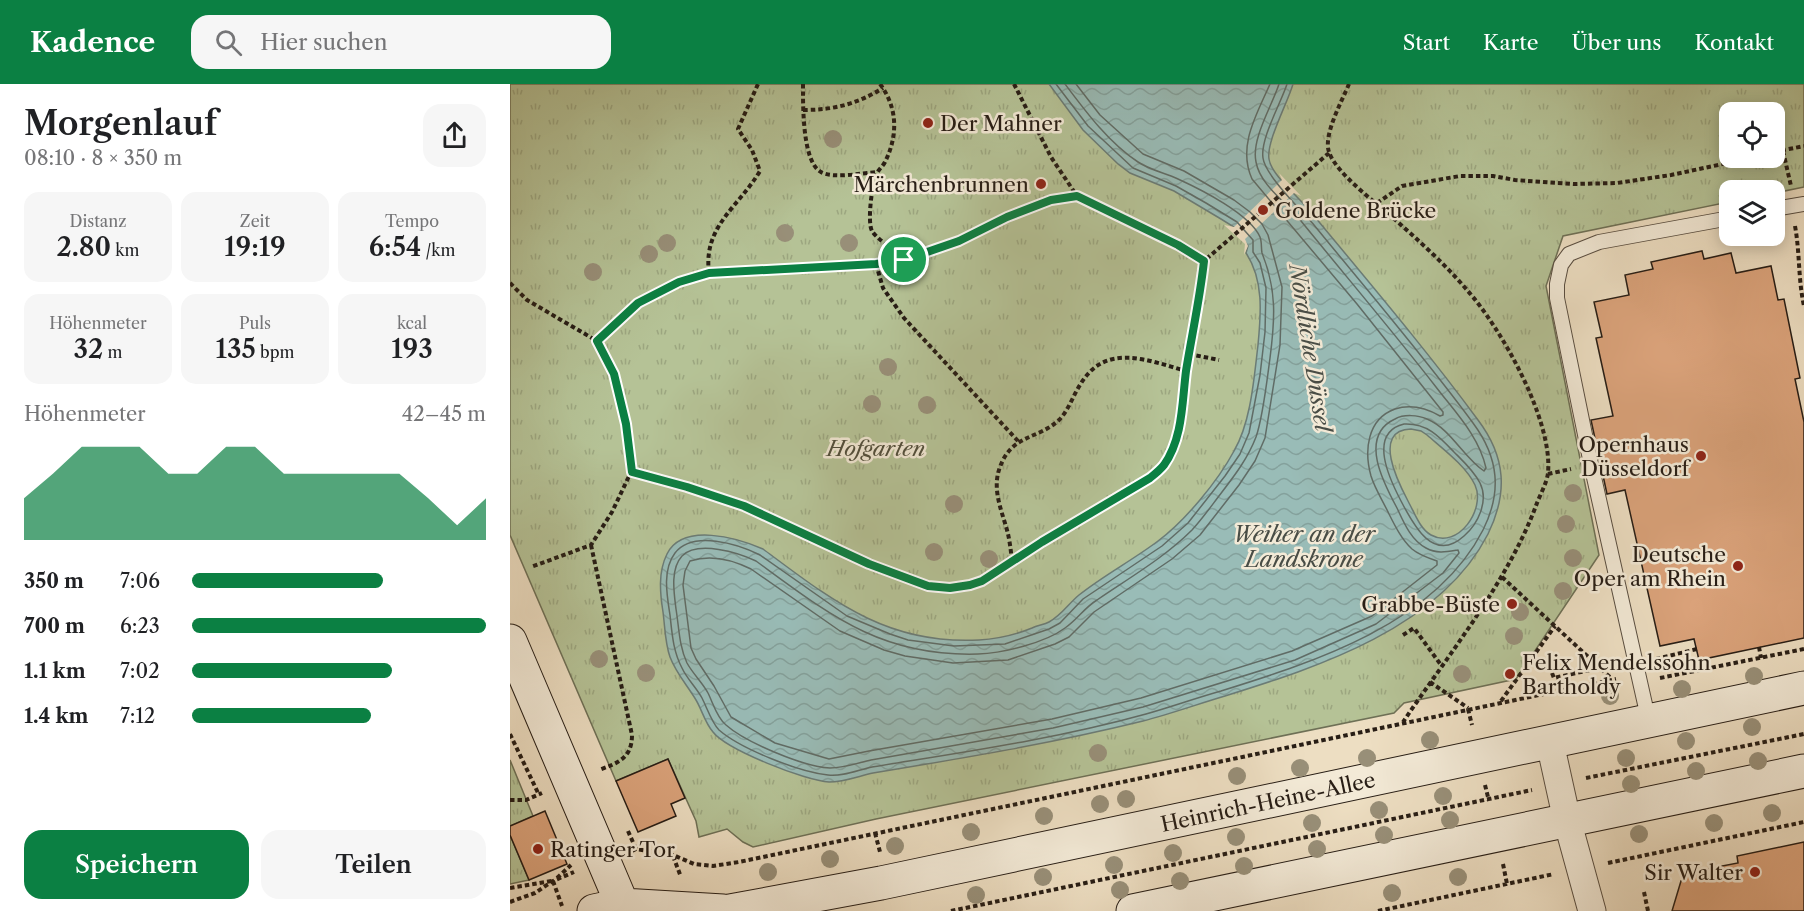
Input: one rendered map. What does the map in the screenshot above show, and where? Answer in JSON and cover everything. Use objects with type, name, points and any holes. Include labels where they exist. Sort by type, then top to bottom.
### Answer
[{"type":"main road","points":[[510,641],[569,782],[614,909],[723,911]]},
{"type":"main road","name":"Heinrich-Heine-Allee","points":[[730,911],[768,907],[1649,723],[1804,688]]},
{"type":"main road","points":[[1133,911],[1804,771]]},
{"type":"street","points":[[1550,743],[1592,911]]},
{"type":"lane","points":[[1785,207],[1800,205]]},
{"type":"lane","points":[[1649,723],[1579,406],[1560,313],[1557,284],[1561,265],[1569,254],[1581,248],[1599,242],[1719,220]]},
{"type":"path","points":[[709,273],[707,259],[713,235],[750,188],[760,171],[752,150],[738,129],[758,84]]},
{"type":"path","points":[[803,84],[803,110],[808,152],[814,166],[821,173],[830,175],[877,172]]},
{"type":"path","points":[[1014,84],[1051,157],[1077,196],[1178,245],[1204,261]]},
{"type":"path","points":[[1349,84],[1328,140],[1329,153],[1342,172],[1439,260],[1468,291],[1494,327],[1522,377],[1537,409],[1546,446],[1548,474],[1531,520],[1502,577],[1402,723]]},
{"type":"path","points":[[803,110],[845,106],[866,99],[881,86],[892,107],[896,122],[893,144],[884,165],[877,172],[869,216],[875,236],[904,260]]},
{"type":"path","points":[[1785,151],[1804,146]]},
{"type":"path","points":[[632,472],[744,506],[869,564],[928,586],[950,588],[982,581],[1150,478],[1164,465],[1182,412],[1186,370],[1199,305],[1204,261],[1329,153]]},
{"type":"path","points":[[1785,157],[1800,205]]},
{"type":"path","points":[[1377,203],[1402,186],[1460,176],[1492,176],[1575,184],[1617,183],[1719,165]]},
{"type":"path","points":[[597,341],[638,303],[679,282],[709,273],[876,264],[904,260],[959,241],[1007,217],[1051,200],[1077,196]]},
{"type":"path","points":[[1795,223],[1799,247],[1799,282],[1804,306]]},
{"type":"path","points":[[876,264],[883,288],[904,318],[1018,441]]},
{"type":"path","points":[[510,283],[527,300],[597,341],[614,374],[626,424],[632,472],[612,512],[591,545],[531,567]]},
{"type":"path","points":[[1189,354],[1219,360]]},
{"type":"path","points":[[1012,561],[1008,532],[999,506],[997,483],[999,468],[1007,453],[1018,441],[1043,431],[1059,419],[1091,369],[1109,358],[1135,357],[1186,370]]},
{"type":"path","points":[[569,782],[619,762],[632,747],[632,735],[591,545]]},
{"type":"path","points":[[630,851],[636,849],[673,855],[694,864],[713,866],[739,862],[1612,679],[1502,577]]},
{"type":"path","points":[[1501,702],[1555,626]]},
{"type":"path","points":[[1403,635],[1414,628],[1441,665]]},
{"type":"path","points":[[1759,647],[1761,658]]},
{"type":"path","points":[[1655,679],[1804,649]]},
{"type":"path","points":[[1552,673],[1554,678],[1600,668]]},
{"type":"path","points":[[1430,682],[1468,709]]},
{"type":"path","points":[[510,734],[538,795],[526,800],[510,800]]},
{"type":"path","points":[[1585,779],[1804,734]]},
{"type":"path","points":[[1484,777],[1491,811]]},
{"type":"path","name":"Heinrich-Heine-Allee","points":[[951,911],[1538,789]]},
{"type":"path","points":[[1607,863],[1804,822]]},
{"type":"path","points":[[875,833],[881,859]]},
{"type":"path","points":[[673,855],[682,877]]},
{"type":"path","points":[[510,902],[535,893],[553,881],[571,866],[567,856]]},
{"type":"path","points":[[510,888],[553,881],[577,872]]},
{"type":"path","points":[[1378,911],[1555,874]]},
{"type":"path","points":[[553,881],[562,905]]},
{"type":"path","points":[[1644,892],[1648,911]]},
{"type":"green space","name":"Hofgarten","points":[[510,84],[1804,84],[1804,187],[1785,191],[1785,180],[1719,180],[1719,204],[1563,236],[1546,286],[1599,555],[1516,679],[1404,703],[1394,713],[876,819],[753,847],[727,829],[699,837],[696,821],[668,759],[616,781],[510,535]]},
{"type":"green space","points":[[510,760],[533,816],[510,826]]},
{"type":"green space","points":[[510,835],[529,880],[510,884]]},
{"type":"water","name":"Weiher an der Landskrone","points":[[1049,84],[1293,84],[1271,143],[1269,159],[1271,165],[1280,179],[1310,211],[1417,340],[1487,434],[1499,462],[1501,476],[1499,504],[1488,534],[1467,567],[1440,595],[1408,619],[1373,639],[1299,672],[1153,718],[1042,743],[873,773],[835,782],[803,776],[734,747],[710,728],[668,652],[660,583],[662,568],[667,554],[675,544],[685,538],[712,535],[763,549],[838,602],[889,627],[946,640],[1000,638],[1049,622],[1075,598],[1158,541],[1200,500],[1234,451],[1244,427],[1251,400],[1260,321],[1260,298],[1256,274],[1246,253],[1248,246],[1234,227],[1174,191],[1130,173],[1083,130]],"holes":[[[1411,429],[1421,431],[1460,465],[1475,485],[1477,505],[1473,515],[1467,525],[1451,537],[1441,538],[1431,535],[1424,529],[1394,471],[1390,448],[1392,438],[1399,432]]]},
{"type":"pier","name":"Goldene Brücke","points":[[1279,173],[1301,196],[1294,193],[1245,239],[1248,246],[1244,255],[1245,244],[1224,225],[1234,227],[1282,180]]},
{"type":"building","name":"Opernhaus Düsseldorf","points":[[1702,251],[1704,259],[1731,253],[1736,273],[1771,266],[1778,300],[1784,299],[1800,378],[1795,379],[1804,422],[1804,638],[1699,660],[1694,639],[1660,646],[1625,490],[1607,494],[1591,420],[1613,416],[1596,338],[1602,337],[1594,302],[1629,295],[1625,275],[1653,269],[1651,262]]},
{"type":"building","name":"Ratinger Tor","points":[[668,759],[685,798],[671,804],[676,816],[638,832],[616,781]]},
{"type":"building","name":"Ratinger Tor","points":[[545,811],[567,864],[529,880],[510,835],[510,826]]},
{"type":"building","points":[[1804,842],[1804,911],[1672,911],[1681,881],[1691,872],[1738,863],[1737,856]]},
{"type":"place","name":"Der Mahner","points":[[928,123]]},
{"type":"place","name":"Märchenbrunnen","points":[[1041,184]]},
{"type":"place","name":"Goldene Brücke","points":[[1263,210]]},
{"type":"place","name":"Opernhaus Düsseldorf","points":[[1701,456]]},
{"type":"place","name":"Deutsche Oper am Rhein","points":[[1738,566]]},
{"type":"place","name":"Grabbe-Büste","points":[[1512,604]]},
{"type":"place","name":"Felix Mendelssohn Bartholdy","points":[[1510,674]]},
{"type":"place","name":"Ratinger Tor","points":[[538,849]]},
{"type":"place","name":"Sir Walter","points":[[1755,872]]},
{"type":"route","points":[[1077,196],[1178,245],[1204,261],[1199,305],[1186,370],[1182,412],[1164,465],[1150,478],[1042,542],[982,581],[950,588],[928,586],[869,564],[744,506],[632,472],[626,424],[614,374],[597,341],[638,303],[679,282],[709,273],[876,264],[904,260],[959,241],[1007,217],[1051,200],[1077,196]]},
{"type":"water label","name":"Nördliche Düssel","points":[[1310,348]]}]
